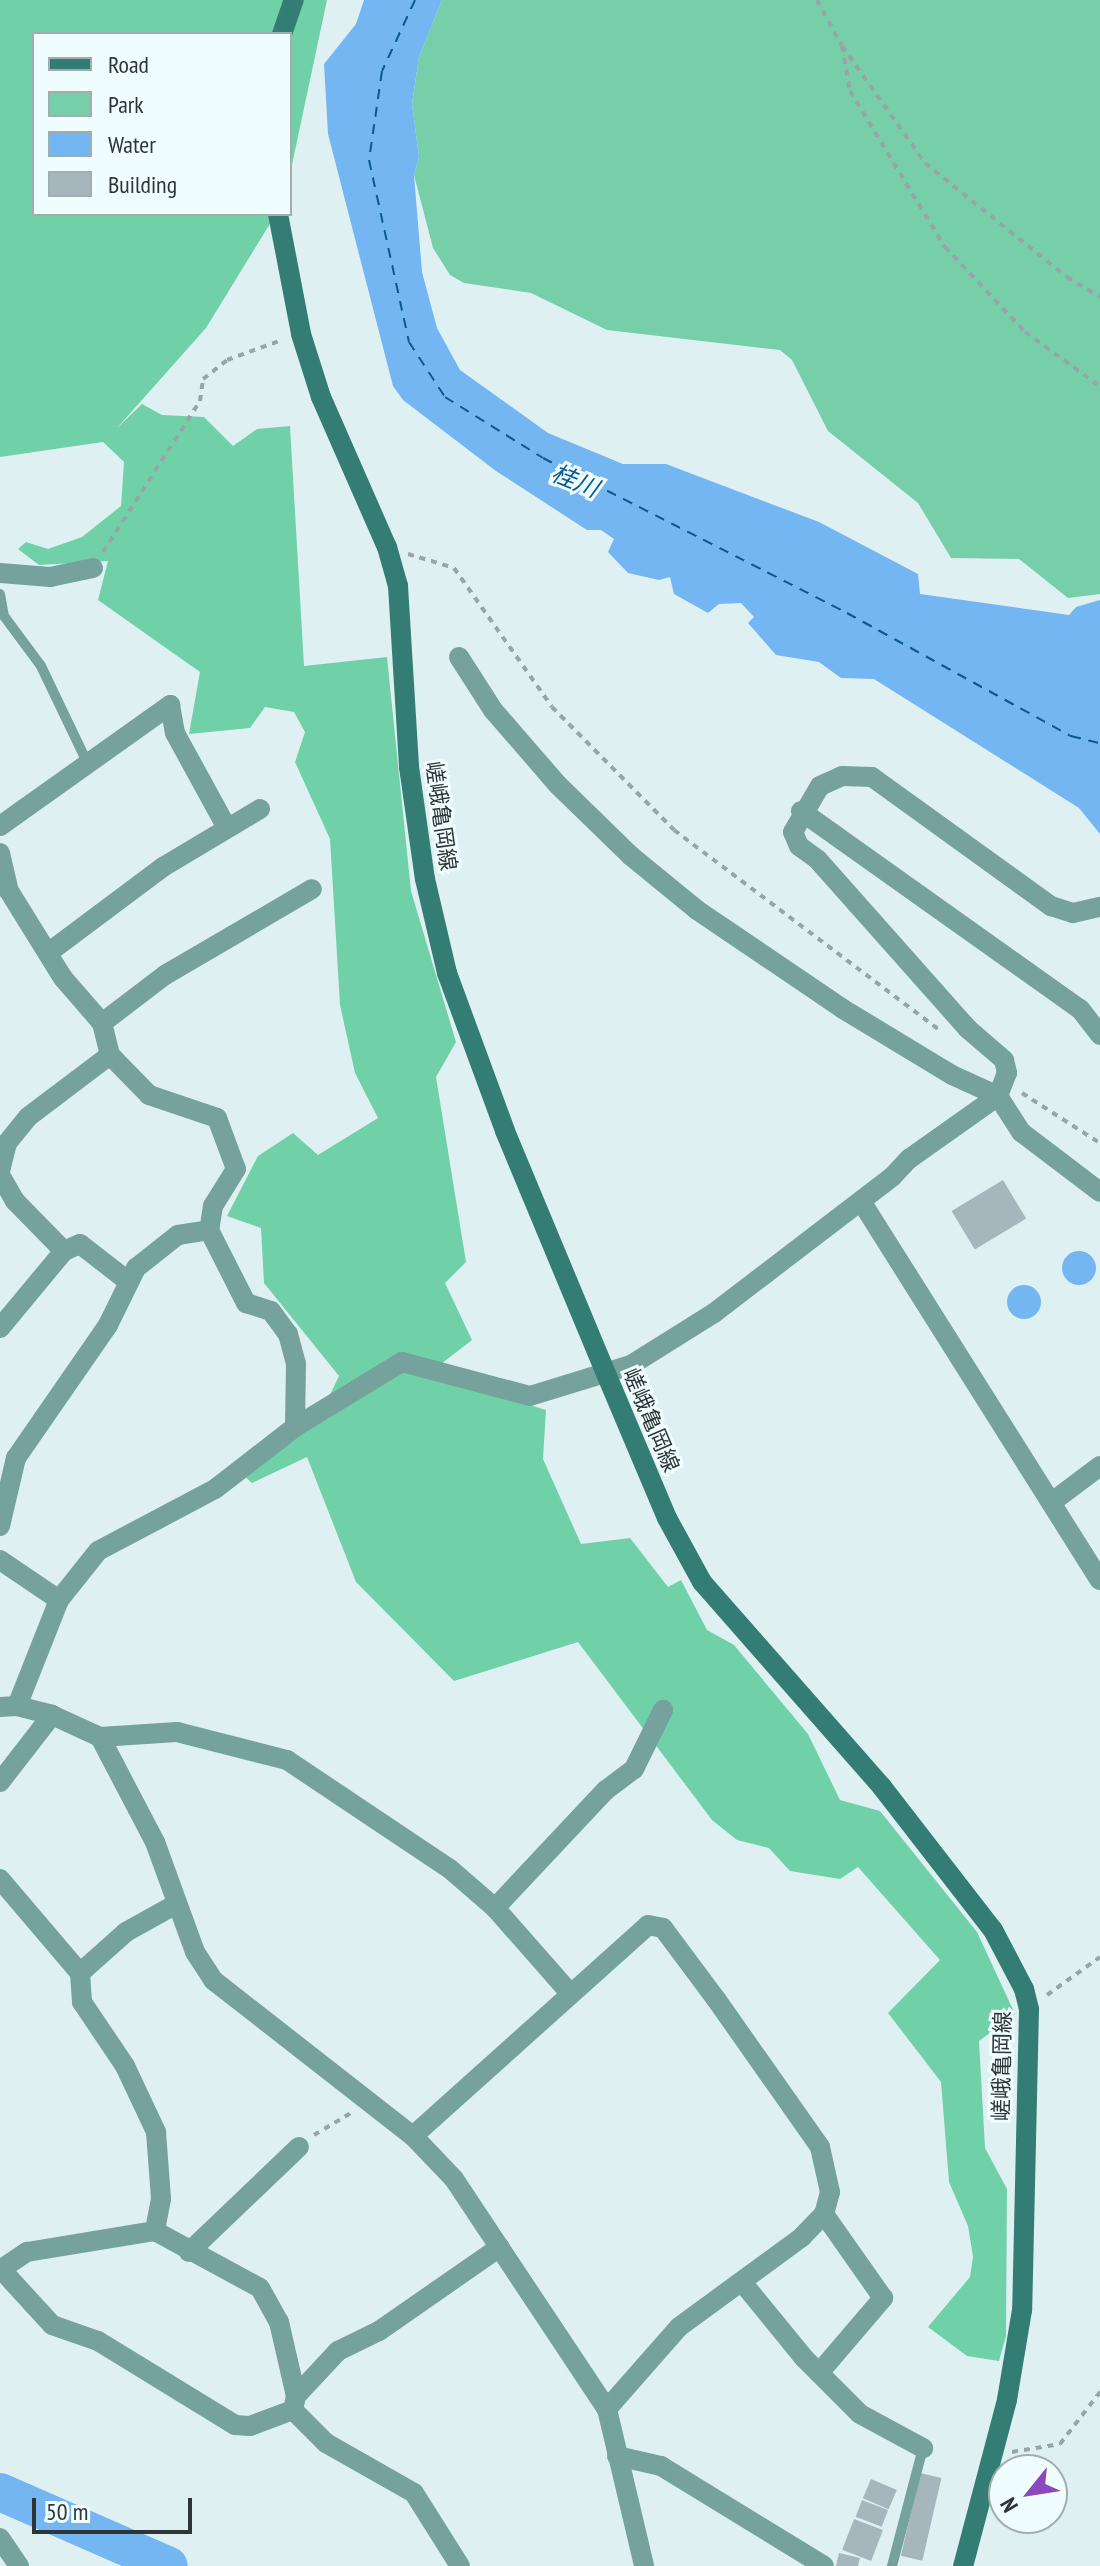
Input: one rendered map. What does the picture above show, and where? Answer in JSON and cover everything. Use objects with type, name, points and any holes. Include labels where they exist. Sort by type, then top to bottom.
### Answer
[{"type":"main road","points":[[283,32],[294,0]]},
{"type":"main road","name":"嵯峨亀岡線","points":[[278,216],[301,334],[336,441],[387,547],[398,586],[409,767],[421,851],[447,973],[505,1131],[607,1376],[667,1518],[702,1582],[882,1787],[993,1930],[1029,2009],[1022,2310],[994,2454]]},
{"type":"main road","name":"嵯峨亀岡線","points":[[963,2566],[988,2476]]},
{"type":"street","points":[[0,581],[50,577],[93,568]]},
{"type":"street","points":[[459,657],[493,710],[558,785],[664,883],[843,1009],[952,1075],[998,1096],[1021,1132],[1100,1192]]},
{"type":"street","points":[[0,826],[170,705],[175,733],[227,828]]},
{"type":"street","points":[[569,1992],[495,1908],[413,1842],[287,1760],[177,1732],[100,1737],[52,1715],[9,1706],[59,1600],[98,1551],[215,1489],[295,1427],[402,1362],[530,1396],[607,1376],[714,1313],[861,1201],[909,1159],[998,1096],[1007,1073],[1004,1060],[968,1029],[817,859],[799,846],[793,832],[801,811],[830,781],[856,774],[872,777],[1051,906],[1073,913],[1100,907]]},
{"type":"street","points":[[48,953],[163,867],[260,809]]},
{"type":"street","points":[[801,811],[1080,1009],[1100,1035]]},
{"type":"street","points":[[0,853],[9,891],[48,953],[102,1023],[110,1055],[149,1095],[217,1118],[236,1169],[213,1206],[209,1230],[246,1303],[271,1311],[288,1334],[296,1363],[295,1427]]},
{"type":"street","points":[[102,1023],[165,975],[312,889]]},
{"type":"street","points":[[64,1251],[15,1201],[0,1173],[3,1144],[28,1117],[110,1055]]},
{"type":"street","points":[[861,1201],[1100,1580]]},
{"type":"street","points":[[0,1526],[16,1458],[108,1325],[129,1282],[156,1248],[178,1235],[209,1230]]},
{"type":"street","points":[[0,1328],[64,1251],[80,1244],[129,1282]]},
{"type":"street","points":[[1052,1502],[1100,1466]]},
{"type":"street","points":[[0,1560],[59,1600]]},
{"type":"street","points":[[495,1908],[606,1790],[634,1769],[663,1710]]},
{"type":"street","points":[[0,1782],[52,1715]]},
{"type":"street","points":[[100,1737],[155,1842],[195,1952],[213,1980],[367,2104],[413,2136],[454,2179],[607,2409],[644,2566]]},
{"type":"street","points":[[0,1879],[80,1973],[82,2002],[125,2066],[156,2132],[161,2199],[155,2231]]},
{"type":"street","points":[[80,1973],[126,1932],[176,1904]]},
{"type":"street","points":[[413,2136],[569,1992],[648,1925],[663,1928],[820,2147],[830,2192],[824,2214],[742,2282],[679,2327],[607,2409]]},
{"type":"street","points":[[189,2252],[299,2147]]},
{"type":"street","points":[[819,2373],[883,2298],[824,2214]]},
{"type":"street","points":[[460,2566],[414,2493],[326,2443],[294,2403],[279,2322],[260,2288],[155,2231],[27,2252],[2,2268],[52,2325],[98,2341],[235,2425],[250,2426],[294,2403],[338,2351],[379,2331],[500,2247]]},
{"type":"street","points":[[742,2282],[819,2373],[860,2414],[923,2448]]},
{"type":"street","points":[[617,2456],[661,2466],[824,2566]]},
{"type":"street","points":[[0,2538],[19,2566]]},
{"type":"lane","points":[[0,581],[4,616],[41,666],[88,764]]},
{"type":"lane","points":[[892,2566],[923,2448]]},
{"type":"path","points":[[817,0],[842,46],[925,163],[1055,269],[1100,297]]},
{"type":"path","points":[[842,46],[850,91],[945,247],[1025,332],[1100,386]]},
{"type":"path","points":[[93,568],[200,401],[203,379],[227,360],[301,334]]},
{"type":"path","points":[[387,547],[454,568],[552,707],[674,830],[770,906],[895,993]]},
{"type":"path","points":[[1029,2009],[1100,1957]]},
{"type":"path","points":[[299,2147],[367,2104]]},
{"type":"path","points":[[994,2454],[1060,2444],[1100,2392]]},
{"type":"green space","points":[[0,0],[327,0],[292,165],[292,32],[32,32],[32,216],[275,216],[206,328],[117,428],[142,404],[162,415],[204,417],[233,446],[257,429],[290,426],[304,666],[387,657],[411,891],[456,1042],[436,1077],[466,1262],[445,1283],[472,1340],[428,1374],[546,1410],[543,1459],[581,1544],[630,1538],[668,1587],[681,1580],[707,1630],[734,1645],[808,1734],[840,1800],[880,1811],[977,1932],[1015,2014],[979,2041],[985,2148],[1007,2189],[1006,2336],[999,2361],[967,2356],[928,2327],[970,2277],[973,2257],[968,2226],[949,2182],[941,2082],[888,2013],[940,1960],[858,1867],[840,1879],[790,1871],[769,1848],[737,1840],[712,1820],[578,1642],[454,1681],[356,1582],[307,1457],[252,1483],[242,1474],[316,1424],[339,1376],[264,1283],[261,1228],[227,1216],[258,1156],[293,1133],[318,1155],[378,1118],[355,1073],[340,1005],[330,839],[295,762],[305,732],[294,712],[265,707],[250,728],[189,734],[200,672],[98,600],[108,561],[39,565],[18,549],[26,542],[48,549],[82,537],[121,506],[124,462],[103,442],[0,457]]},
{"type":"green space","points":[[442,0],[1100,0],[1100,594],[1068,598],[1019,559],[951,558],[918,503],[828,431],[792,360],[780,350],[607,330],[531,293],[464,283],[450,275],[433,248],[414,175],[419,157],[412,104],[419,57]]},
{"type":"water","name":"桂川","points":[[364,0],[442,0],[419,57],[412,104],[419,157],[414,175],[422,272],[437,328],[460,370],[548,433],[623,464],[666,464],[819,522],[918,574],[920,594],[1069,615],[1076,607],[1100,600],[1100,834],[1079,808],[874,679],[841,678],[819,662],[776,655],[748,623],[754,617],[741,603],[719,604],[708,613],[674,594],[670,577],[659,580],[628,573],[608,552],[614,539],[601,530],[587,530],[496,471],[403,400],[393,386],[328,134],[324,64],[356,24]]},
{"type":"water","points":[[1079,1251],[1091,1256],[1096,1268],[1091,1280],[1079,1285],[1067,1280],[1062,1268],[1067,1256]]},
{"type":"water","points":[[1024,1285],[1036,1290],[1041,1302],[1036,1314],[1024,1319],[1012,1314],[1007,1302],[1012,1290]]},
{"type":"building","points":[[1003,1180],[1026,1219],[975,1249],[952,1211]]},
{"type":"building","points":[[920,2473],[941,2478],[922,2561],[901,2556]]},
{"type":"building","points":[[871,2479],[897,2490],[889,2509],[863,2498]]},
{"type":"building","points":[[862,2500],[888,2510],[882,2527],[856,2517]]},
{"type":"building","points":[[854,2519],[883,2530],[871,2561],[842,2550]]},
{"type":"building","points":[[839,2553],[860,2558],[858,2566],[836,2566]]},
{"type":"waterway","points":[[0,2492],[169,2566]]},
{"type":"ferry route","points":[[415,0],[382,71],[369,160],[409,342],[445,397],[543,458],[847,613],[1071,736],[1100,743]]}]
